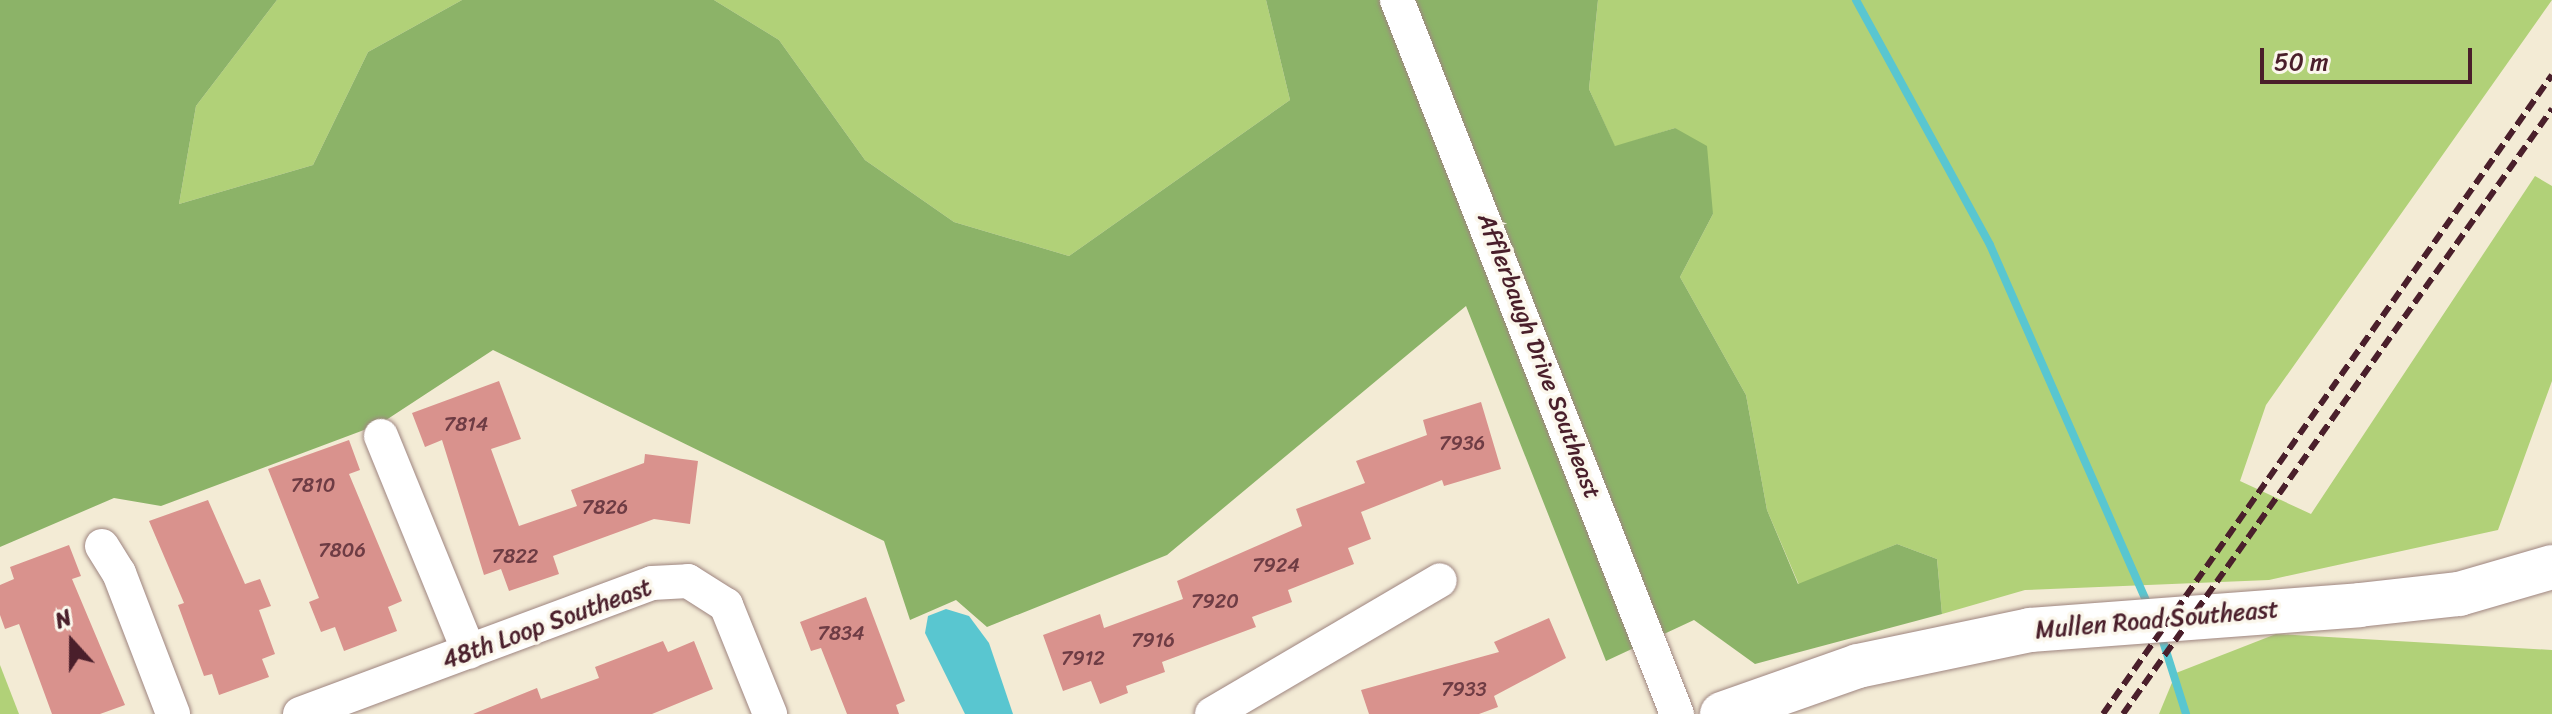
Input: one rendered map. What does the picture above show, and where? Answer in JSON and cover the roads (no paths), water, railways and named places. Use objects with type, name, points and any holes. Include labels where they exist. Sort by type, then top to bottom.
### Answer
[{"type":"street","name":"Afflerbaugh Drive Southeast","points":[[1397,0],[1677,714]]},
{"type":"street","points":[[381,436],[469,652]]},
{"type":"street","points":[[102,546],[173,714]]},
{"type":"street","name":"Mullen Road Southeast","points":[[1722,714],[1858,666],[2056,627],[2459,594],[2552,567]]},
{"type":"street","points":[[1212,714],[1440,580]]},
{"type":"street","name":"48th Loop Southeast","points":[[300,714],[652,583],[688,581],[726,605],[770,714]]},
{"type":"water","points":[[946,609],[969,616],[989,643],[1013,714],[965,714],[925,633],[928,616]]},
{"type":"waterway","points":[[1856,0],[1990,245],[2149,608]]},
{"type":"waterway","points":[[2161,635],[2186,714]]},
{"type":"railway","points":[[2103,714],[2552,75]]},
{"type":"railway","points":[[2123,714],[2552,109]]}]
